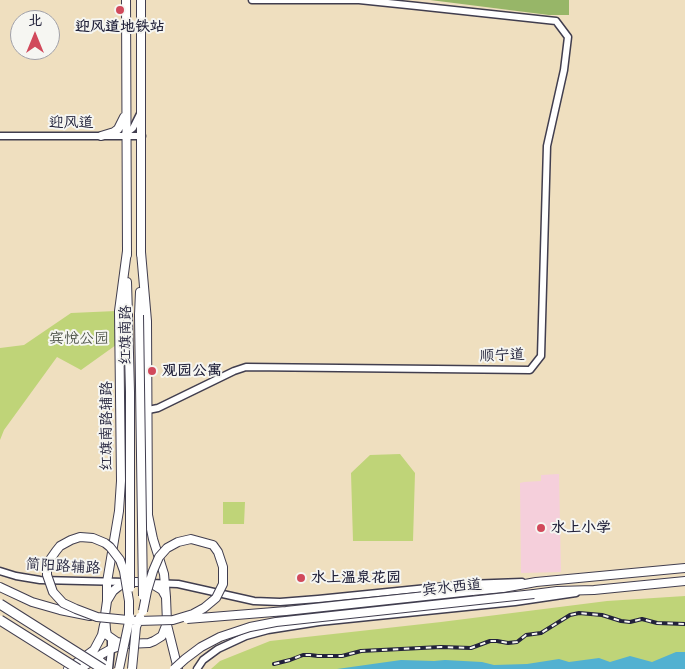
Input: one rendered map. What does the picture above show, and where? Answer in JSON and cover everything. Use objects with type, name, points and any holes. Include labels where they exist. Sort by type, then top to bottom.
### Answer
[{"type":"highway","points":[[0,604],[106,669]]},
{"type":"highway","points":[[0,620],[81,667]]},
{"type":"main road","name":"红旗南路","points":[[118,669],[129,619],[131,560],[125,136],[126,0]]},
{"type":"main road","name":"红旗南路","points":[[132,667],[136,626],[143,611],[139,315],[142,138],[141,0]]},
{"type":"main road","points":[[101,138],[118,129],[126,108]]},
{"type":"main road","name":"红旗南路辅路","points":[[105,623],[107,582],[119,511],[121,481],[120,311],[127,252]]},
{"type":"main road","points":[[141,252],[147,321],[148,515],[164,574],[178,669]]},
{"type":"main road","points":[[97,617],[63,603],[53,592],[47,575],[49,561],[60,546],[80,537],[93,538],[105,543],[120,560],[128,593],[129,619]]},
{"type":"main road","points":[[0,587],[32,602],[60,610],[97,617],[170,622],[204,608],[216,598],[220,591],[223,584],[223,567],[218,552],[213,545],[191,539],[178,542],[167,548],[159,557],[153,571],[143,611]]},
{"type":"main road","name":"宾水西道","points":[[170,622],[286,612],[502,588],[536,582],[685,568]]},
{"type":"main road","name":"宾水西道","points":[[174,669],[201,647],[220,637],[250,627],[276,622],[557,591],[594,590],[685,581]]},
{"type":"main road","points":[[107,601],[113,591],[125,582],[149,582],[162,590],[166,596]]},
{"type":"main road","points":[[105,623],[107,635],[110,638],[126,644],[154,641],[162,636],[170,622]]},
{"type":"main road","points":[[68,669],[94,650],[102,635],[105,623]]},
{"type":"main road","points":[[81,667],[111,649],[126,644]]},
{"type":"main road","points":[[81,667],[94,661],[100,661],[105,665],[106,669]]},
{"type":"street","name":"顺宁道","points":[[148,410],[158,408],[246,367],[530,370],[541,356],[548,146],[564,70],[568,37],[556,22],[359,0],[252,0]]},
{"type":"street","points":[[125,136],[136,125],[142,108]]},
{"type":"street","name":"迎风道","points":[[0,136],[101,138]]},
{"type":"street","name":"迎风道","points":[[0,140],[125,136],[142,138]]},
{"type":"street","name":"简阳路辅路","points":[[0,571],[40,580],[125,582]]},
{"type":"street","points":[[149,582],[178,584],[254,601],[280,602],[467,584],[536,582]]},
{"type":"street","points":[[197,669],[203,660],[218,649],[246,636],[268,630],[319,622],[524,601],[594,590]]},
{"type":"street","points":[[106,669],[111,649],[110,638]]},
{"type":"shaded area","name":"水上小学","points":[[559,474],[561,572],[521,573],[520,483],[541,481],[541,475]]},
{"type":"green space","points":[[430,0],[569,0],[569,15],[549,15]]},
{"type":"green space","name":"宾悦公园","points":[[116,311],[116,345],[81,370],[57,357],[4,430],[0,440],[0,348],[24,345],[71,313]]},
{"type":"green space","points":[[400,454],[415,473],[413,541],[353,541],[351,473],[370,455]]},
{"type":"green space","points":[[223,502],[245,502],[244,524],[223,524]]},
{"type":"green space","points":[[685,596],[685,669],[211,669],[220,661],[270,641],[607,601]]},
{"type":"water","points":[[676,652],[685,652],[685,669],[337,669],[401,660],[445,660],[482,662],[494,665],[527,664],[559,659],[569,662],[599,658],[610,662],[630,656],[652,662]]},
{"type":"railway","points":[[274,664],[303,655],[342,656],[361,651],[441,647],[471,648],[490,641],[517,642],[526,635],[541,633],[570,615],[579,613],[602,615],[630,622],[642,619],[657,623],[685,624]]},
{"type":"place","name":"迎风道地铁站","points":[[120,10]]},
{"type":"place","name":"观园公寓","points":[[152,371]]},
{"type":"place","name":"水上小学","points":[[541,528]]},
{"type":"place","name":"水上温泉花园","points":[[301,578]]}]
